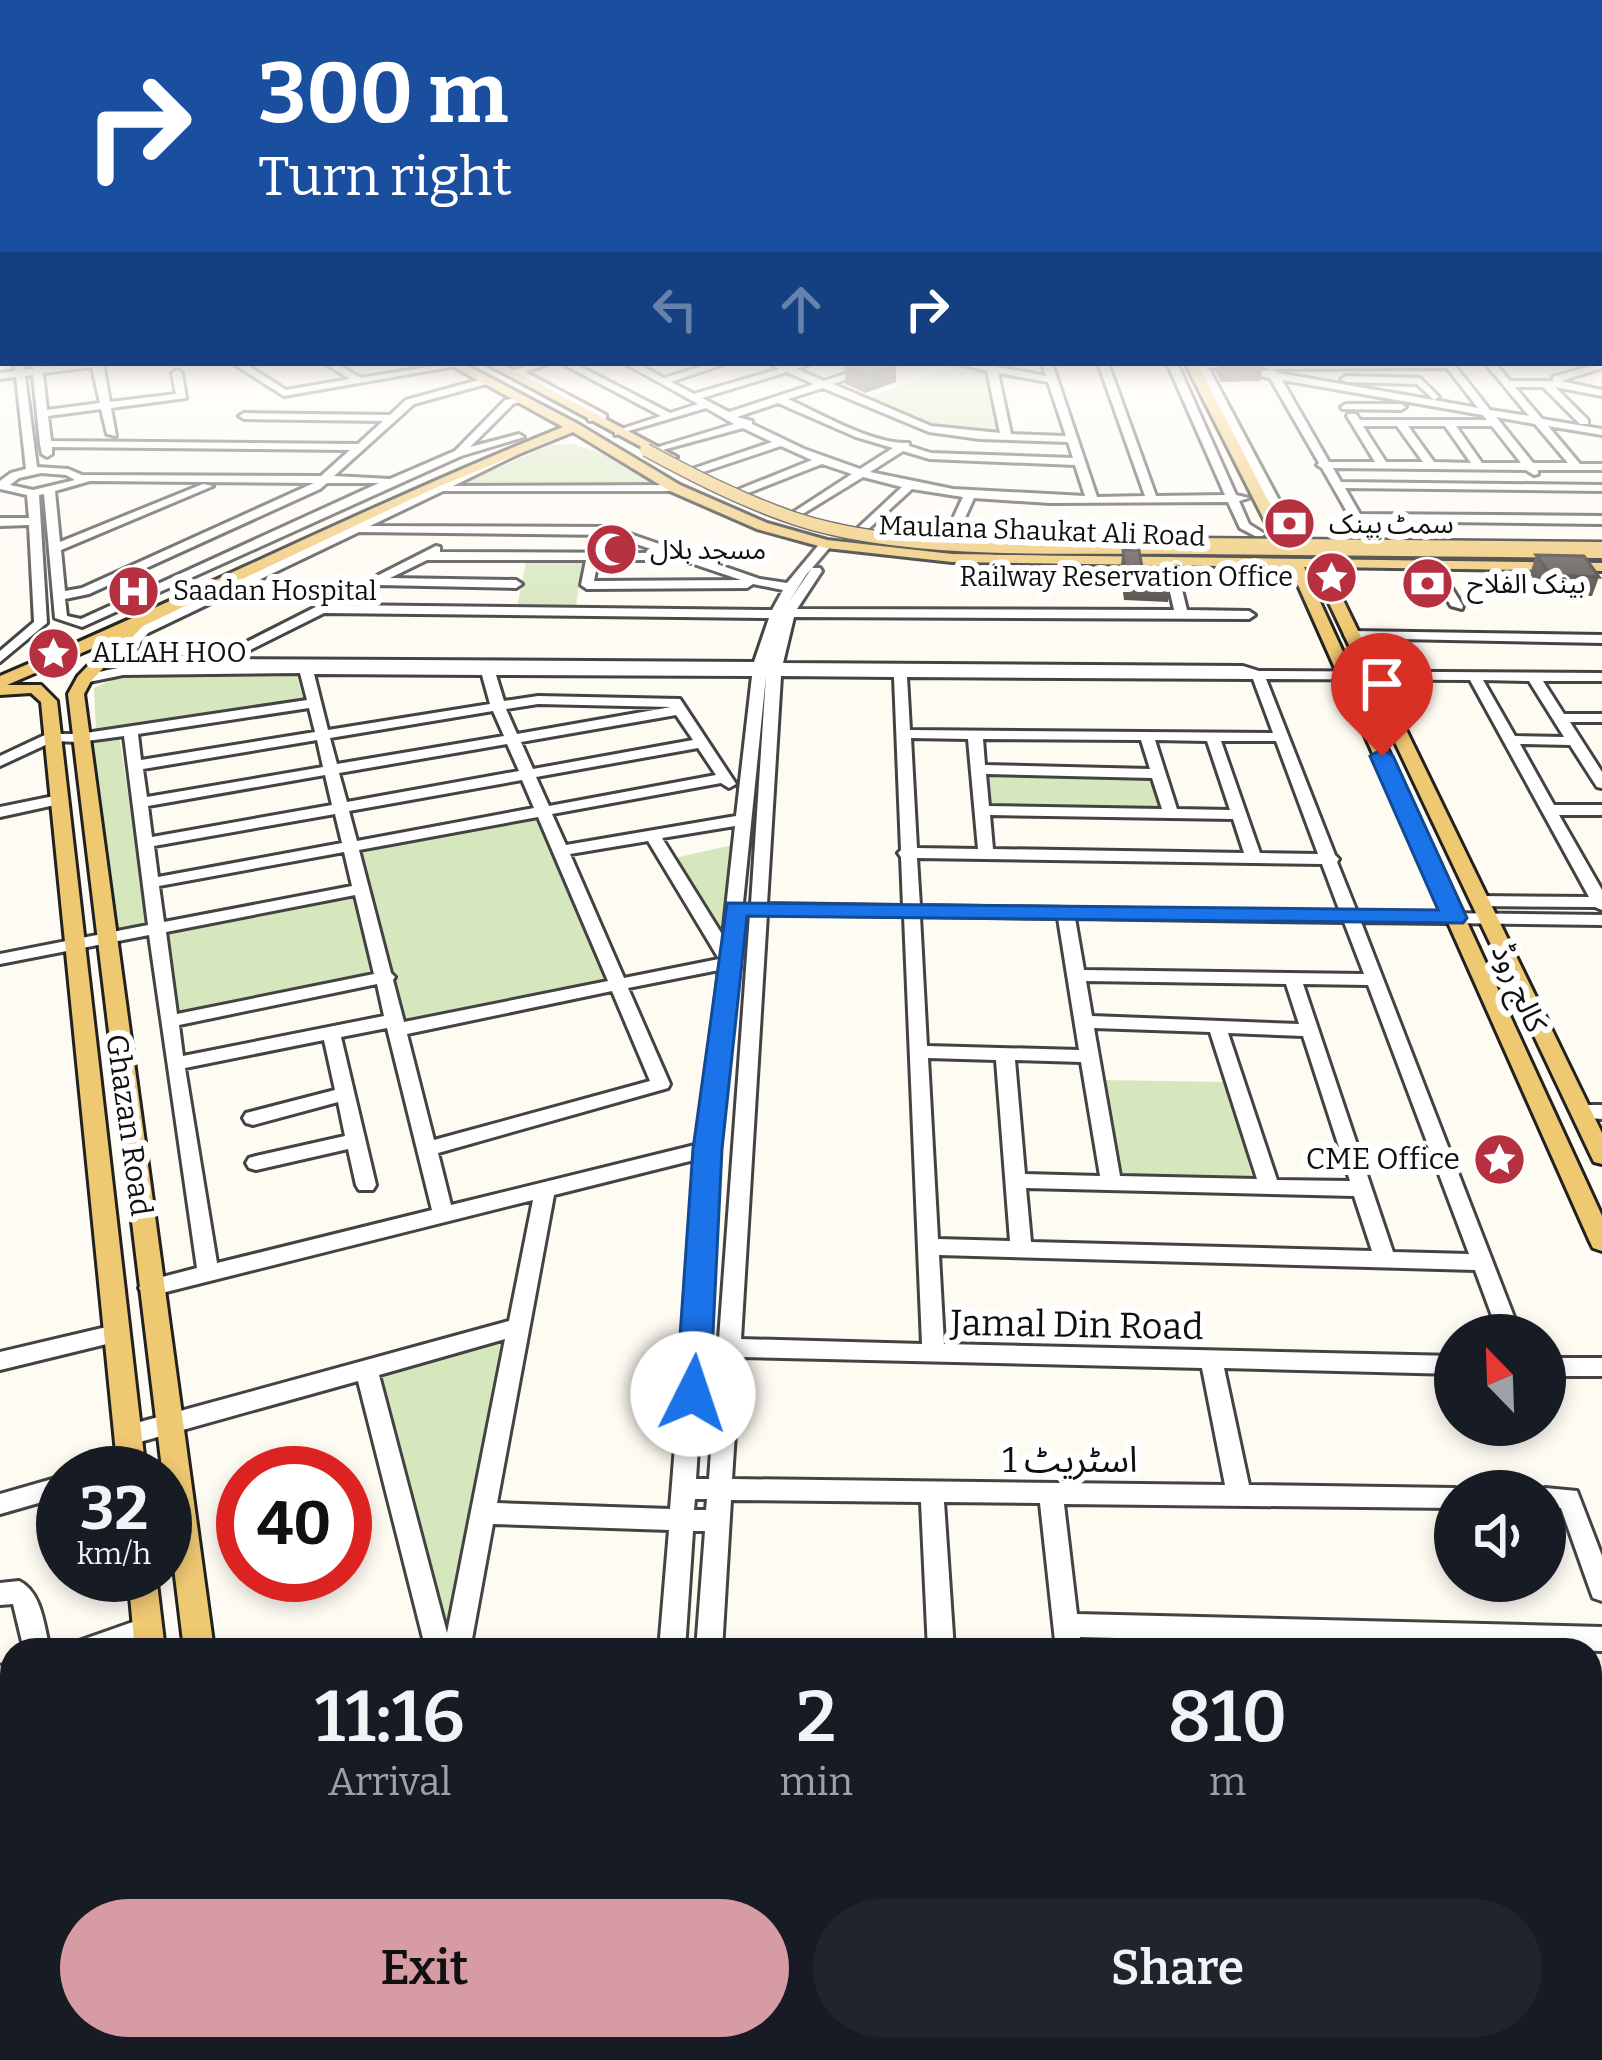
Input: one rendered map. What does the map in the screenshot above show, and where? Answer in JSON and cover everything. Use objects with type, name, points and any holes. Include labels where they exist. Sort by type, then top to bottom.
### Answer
[{"type":"main road","points":[[522,442],[525,438]]},
{"type":"main road","points":[[0,662],[350,522],[392,485],[534,438]]},
{"type":"main road","name":"Maulana Shaukat Ali Road","points":[[594,438],[675,488],[748,521],[833,545],[1000,559],[1169,561],[1299,556],[1432,564],[1600,564]]},
{"type":"main road","name":"Maulana Shaukat Ali Road","points":[[629,438],[739,493],[796,515],[863,530],[949,540],[1261,540],[1299,556],[1372,545],[1602,549]]},
{"type":"main road","points":[[1209,438],[1261,540]]},
{"type":"main road","points":[[1228,438],[1270,523],[1299,556]]},
{"type":"main road","points":[[0,686],[522,442],[575,441],[621,454]]},
{"type":"main road","points":[[652,450],[708,483],[799,520],[928,542],[1602,549]]},
{"type":"main road","points":[[646,469],[805,532],[951,551],[1600,564]]},
{"type":"main road","points":[[1000,559],[1023,551],[1002,541]]},
{"type":"main road","points":[[1053,542],[1044,551],[1061,559]]},
{"type":"main road","points":[[1527,546],[1544,557],[1529,566]]},
{"type":"main road","points":[[1572,547],[1562,551],[1563,556],[1600,564]]},
{"type":"main road","name":"کالج روڈ","points":[[1299,556],[1351,634],[1483,910],[1592,1112],[1602,1156]]},
{"type":"main road","name":"کالج روڈ","points":[[1299,556],[1345,675],[1602,1242]]},
{"type":"main road","points":[[84,679],[118,654],[139,623]]},
{"type":"main road","name":"Ghazan Road","points":[[84,679],[76,694],[79,738],[197,1638]]},
{"type":"main road","name":"Ghazan Road","points":[[0,686],[27,687],[46,694],[97,1114],[127,1446]]},
{"type":"main road","points":[[144,1602],[148,1638]]},
{"type":"street","points":[[28,438],[32,471]]},
{"type":"street","points":[[44,438],[49,470]]},
{"type":"street","points":[[59,596],[85,591],[320,483],[370,438]]},
{"type":"street","points":[[457,454],[473,438]]},
{"type":"street","points":[[652,450],[694,438]]},
{"type":"street","points":[[777,438],[860,473],[970,493],[1236,498]]},
{"type":"street","points":[[876,438],[945,459],[1079,462]]},
{"type":"street","points":[[796,515],[915,438]]},
{"type":"street","points":[[1053,438],[1072,439],[1091,497]]},
{"type":"street","points":[[1128,438],[1151,497]]},
{"type":"street","points":[[1240,438],[1276,506],[1270,523]]},
{"type":"street","points":[[1308,438],[1372,545]]},
{"type":"street","points":[[1366,438],[1382,465]]},
{"type":"street","points":[[1411,438],[1430,465]]},
{"type":"street","points":[[1459,438],[1479,466]]},
{"type":"street","points":[[1507,438],[1552,493]]},
{"type":"street","points":[[1552,438],[1576,466]]},
{"type":"street","points":[[49,491],[61,618],[67,622],[109,617],[457,454],[522,442]]},
{"type":"street","points":[[522,442],[442,488],[350,522],[143,630],[118,654],[142,662],[666,674],[767,671]]},
{"type":"street","points":[[696,471],[784,442]]},
{"type":"street","points":[[45,443],[360,447]]},
{"type":"street","points":[[739,493],[824,459]]},
{"type":"street","points":[[1323,464],[1602,466]]},
{"type":"street","points":[[320,483],[208,486],[82,481],[49,470],[3,481],[15,493],[33,494],[82,481],[320,483],[392,485]]},
{"type":"street","points":[[863,530],[910,485]]},
{"type":"street","points":[[57,547],[208,486]]},
{"type":"street","points":[[442,488],[675,488]]},
{"type":"street","points":[[1552,493],[1602,488]]},
{"type":"street","points":[[1338,490],[1602,498]]},
{"type":"street","points":[[949,540],[970,493]]},
{"type":"street","points":[[0,662],[40,623],[33,494]]},
{"type":"street","points":[[1354,517],[1602,520]]},
{"type":"street","points":[[0,522],[34,521]]},
{"type":"street","points":[[350,522],[627,535],[758,582]]},
{"type":"street","points":[[216,661],[471,530]]},
{"type":"street","points":[[581,612],[590,531]]},
{"type":"street","points":[[674,1638],[708,1149],[743,812],[787,586],[833,545]]},
{"type":"street","points":[[781,614],[833,545]]},
{"type":"street","points":[[425,556],[588,559],[682,555]]},
{"type":"street","points":[[509,611],[522,558]]},
{"type":"street","points":[[1169,561],[1180,614]]},
{"type":"street","points":[[1432,564],[1456,606]]},
{"type":"street","points":[[374,582],[516,584]]},
{"type":"street","points":[[587,585],[758,582],[787,586]]},
{"type":"street","points":[[322,609],[1249,615]]},
{"type":"street","points":[[1351,634],[1602,638]]},
{"type":"street","points":[[428,1149],[661,1084],[542,812],[487,668]]},
{"type":"street","points":[[84,679],[134,670],[487,668],[1243,670],[1258,675],[1600,680]]},
{"type":"street","points":[[306,670],[443,1214]]},
{"type":"street","points":[[710,1638],[760,909],[767,671]]},
{"type":"street","points":[[900,672],[933,1353]]},
{"type":"street","points":[[666,674],[678,707],[743,812]]},
{"type":"street","points":[[1258,675],[1501,1314]]},
{"type":"street","points":[[736,908],[1454,918],[1483,910],[1602,903],[1474,676]]},
{"type":"street","points":[[1533,676],[1574,741],[1596,764],[1602,784]]},
{"type":"street","points":[[134,766],[498,706],[554,700],[678,707]]},
{"type":"street","points":[[0,762],[52,737],[79,738],[314,703]]},
{"type":"street","points":[[139,803],[678,707]]},
{"type":"street","points":[[1560,718],[1602,718]]},
{"type":"street","points":[[130,730],[208,1272]]},
{"type":"street","points":[[901,734],[1283,736]]},
{"type":"street","points":[[975,734],[986,855]]},
{"type":"street","points":[[1147,737],[1171,814]]},
{"type":"street","points":[[1213,737],[1254,859]]},
{"type":"street","points":[[1510,740],[1574,741]]},
{"type":"street","points":[[145,843],[702,743]]},
{"type":"street","points":[[978,769],[1158,774]]},
{"type":"street","points":[[150,883],[725,778]]},
{"type":"street","points":[[0,812],[59,800]]},
{"type":"street","points":[[982,810],[1239,815]]},
{"type":"street","points":[[1549,810],[1602,810]]},
{"type":"street","points":[[559,851],[652,835],[743,812]]},
{"type":"street","points":[[652,835],[730,962]]},
{"type":"street","points":[[906,854],[1331,860]]},
{"type":"street","points":[[0,959],[363,889]]},
{"type":"street","points":[[1483,910],[1602,920]]},
{"type":"street","points":[[1066,915],[1111,1183]]},
{"type":"street","points":[[175,1064],[730,962]]},
{"type":"street","points":[[1074,975],[1373,980]]},
{"type":"street","points":[[169,1021],[386,977]]},
{"type":"street","points":[[1293,979],[1384,1259]]},
{"type":"street","points":[[1083,1022],[1307,1030]]},
{"type":"street","points":[[1217,1027],[1269,1187]]},
{"type":"street","points":[[331,1033],[365,1185]]},
{"type":"street","points":[[917,1052],[1090,1056]]},
{"type":"street","points":[[1005,1054],[1021,1250]]},
{"type":"street","points":[[254,1118],[345,1094]]},
{"type":"street","points":[[256,1162],[356,1141]]},
{"type":"street","points":[[151,1288],[708,1149]]},
{"type":"street","points":[[1015,1181],[1361,1189]]},
{"type":"street","points":[[459,1638],[545,1188]]},
{"type":"street","points":[[927,1247],[1478,1262]]},
{"type":"street","points":[[129,1435],[519,1327]]},
{"type":"street","points":[[0,1361],[115,1334]]},
{"type":"street","name":"Jamal Din Road","points":[[697,1347],[1434,1365]]},
{"type":"street","points":[[1211,1360],[1239,1496]]},
{"type":"street","points":[[1566,1366],[1602,1367]]},
{"type":"street","points":[[366,1368],[436,1638]]},
{"type":"street","name":"اسٹریٹ 1","points":[[685,1489],[1434,1498]]},
{"type":"street","points":[[0,1504],[36,1494]]},
{"type":"street","points":[[932,1494],[939,1638]]},
{"type":"street","points":[[1051,1495],[1068,1638],[1520,1638]]},
{"type":"street","points":[[483,1513],[717,1521]]},
{"type":"street","points":[[1566,1516],[1602,1590]]},
{"type":"street","points":[[0,1594],[19,1592],[24,1598],[34,1638]]},
{"type":"green space","points":[[573,444],[611,456],[659,488],[458,485],[550,445]]},
{"type":"green space","points":[[583,560],[576,606],[517,607],[526,561]]},
{"type":"green space","points":[[125,674],[297,675],[304,702],[96,730],[94,688]]},
{"type":"green space","points":[[119,735],[148,926],[112,934],[94,850],[91,740]]},
{"type":"green space","points":[[984,773],[1154,776],[1160,810],[989,808]]},
{"type":"green space","points":[[538,818],[606,980],[405,1019],[361,850]]},
{"type":"green space","points":[[732,845],[725,945],[675,858]]},
{"type":"green space","points":[[356,895],[379,974],[173,1015],[162,932]]},
{"type":"green space","points":[[1100,1080],[1229,1082],[1252,1178],[1115,1176]]},
{"type":"green space","points":[[504,1340],[450,1638],[446,1638],[376,1374]]},
{"type":"building","points":[[1123,550],[1139,550],[1142,567],[1167,568],[1171,583],[1126,581]]},
{"type":"building","points":[[1536,555],[1584,556],[1599,577],[1551,575]]},
{"type":"place","name":"سمٹ بینک","points":[[1290,524]]},
{"type":"place","name":"مسجد بلال","points":[[611,550]]},
{"type":"place","name":"Railway Reservation Office","points":[[1332,577]]},
{"type":"place","name":"بینک الفلاح","points":[[1428,584]]},
{"type":"place","name":"Saadan Hospital","points":[[134,591]]},
{"type":"place","name":"ALLAH HOO","points":[[53,653]]},
{"type":"place","name":"CME Office","points":[[1499,1159]]},
{"type":"route","points":[[693,1394],[708,1149],[736,908],[1454,918],[1382,756]]}]
